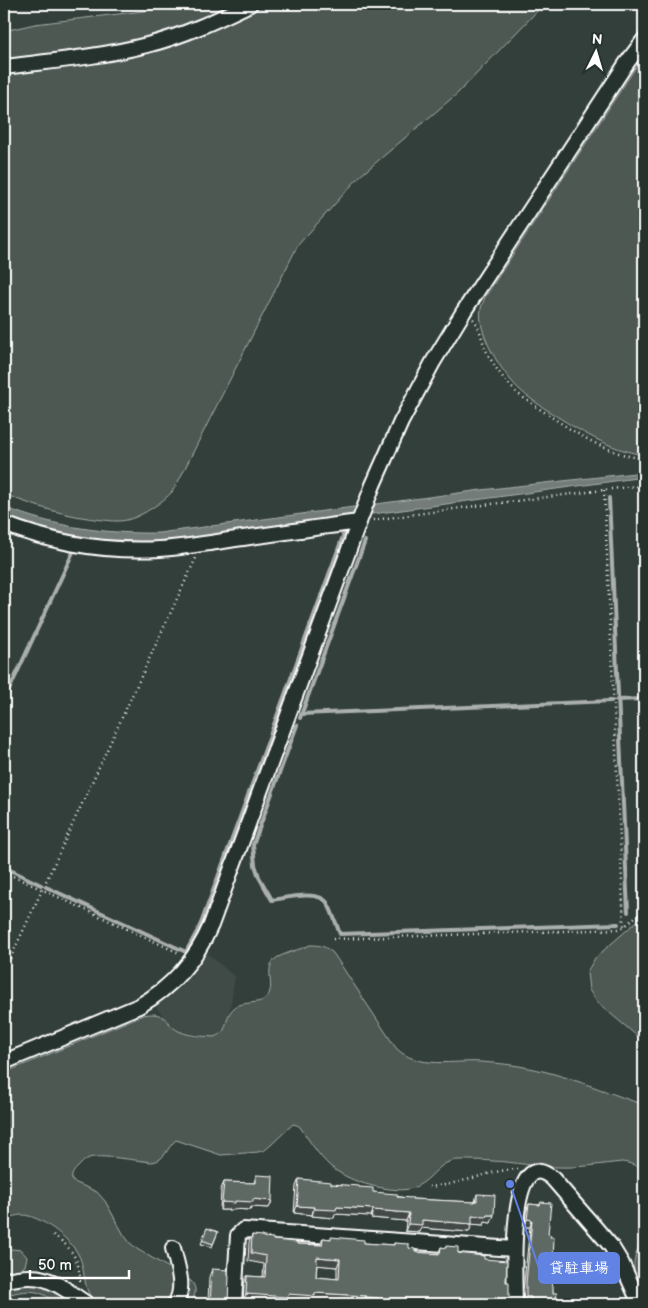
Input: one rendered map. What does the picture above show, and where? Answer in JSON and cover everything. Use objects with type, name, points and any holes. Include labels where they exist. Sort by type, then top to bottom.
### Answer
[{"type":"street","points":[[4,67],[114,53],[149,45],[210,24],[250,4]]},
{"type":"street","points":[[4,1062],[139,1006],[163,991],[183,971],[203,943],[366,503],[393,440],[433,362],[464,311],[626,64],[644,40]]},
{"type":"street","points":[[4,524],[33,534],[96,547],[139,549],[182,547],[360,520]]},
{"type":"street","points":[[515,1304],[514,1248],[518,1210],[526,1179],[532,1174],[539,1172],[547,1174],[611,1246],[622,1264],[640,1304]]},
{"type":"street","points":[[234,1304],[238,1234],[243,1230],[514,1248]]},
{"type":"street","points":[[173,1248],[181,1284],[180,1293],[175,1304]]},
{"type":"street","points":[[4,1280],[28,1276],[39,1277],[59,1285],[82,1301]]},
{"type":"path","points":[[464,311],[477,324],[487,353],[496,369],[517,393],[580,436],[599,446],[620,454],[644,458]]},
{"type":"path","points":[[360,520],[644,486]]},
{"type":"path","points":[[604,490],[624,927]]},
{"type":"path","points":[[4,972],[203,543]]},
{"type":"path","points":[[4,872],[192,959]]},
{"type":"path","points":[[333,939],[619,929],[624,927],[644,909]]},
{"type":"path","points":[[429,1188],[513,1169],[524,1168],[532,1174]]},
{"type":"path","points":[[53,1235],[66,1244],[75,1256],[79,1266],[82,1301]]},
{"type":"shaded area","points":[[160,4],[242,4],[148,41],[4,63],[4,31],[35,24],[152,10],[159,7]]},
{"type":"shaded area","points":[[258,4],[544,4],[458,93],[360,176],[298,245],[178,482],[168,496],[140,515],[127,520],[117,521],[65,514],[4,494],[4,71],[78,62]]},
{"type":"shaded area","points":[[644,57],[644,455],[606,444],[572,426],[530,398],[512,382],[498,363],[486,340],[480,318],[485,297]]},
{"type":"shaded area","points":[[644,472],[644,477],[160,543],[100,541],[81,538],[4,517],[4,507],[42,520],[80,528],[119,532],[159,533],[481,490]]},
{"type":"shaded area","points":[[644,915],[644,1042],[597,1002],[589,990],[587,972],[595,958]]},
{"type":"shaded area","points":[[310,945],[322,946],[333,953],[396,1048],[405,1055],[425,1062],[481,1062],[535,1069],[644,1105],[644,1171],[634,1165],[622,1162],[566,1167],[459,1160],[442,1166],[424,1182],[415,1187],[404,1190],[389,1189],[358,1182],[337,1171],[322,1157],[300,1127],[293,1124],[265,1150],[258,1152],[221,1155],[176,1140],[160,1159],[152,1162],[110,1157],[89,1158],[74,1171],[72,1181],[97,1192],[105,1201],[130,1243],[191,1281],[195,1289],[195,1295],[191,1304],[98,1304],[89,1294],[78,1254],[62,1235],[46,1223],[29,1216],[17,1216],[4,1221],[4,1073],[143,1015],[158,1015],[166,1019],[176,1029],[185,1033],[196,1036],[218,1036],[222,1033],[228,1016],[234,1008],[242,1004],[264,1000],[267,997],[270,988],[270,969],[274,960]]},
{"type":"shaded area","points":[[207,953],[235,977],[229,1015],[224,1030],[222,1034],[213,1037],[179,1032],[173,1028],[156,1007],[180,988]]},
{"type":"shaded area","points":[[644,1234],[644,1299],[635,1273],[634,1260]]},
{"type":"shaded area","points":[[4,1250],[21,1250],[27,1257],[25,1266],[17,1271],[4,1274]]},
{"type":"shaded area","points":[[28,1282],[47,1286],[76,1304],[55,1304],[44,1295],[31,1291],[4,1296],[4,1287]]},
{"type":"building","points":[[256,1175],[273,1176],[272,1201],[253,1199],[253,1202],[222,1202],[224,1182],[256,1183]]},
{"type":"building","points":[[299,1179],[373,1188],[373,1192],[397,1194],[397,1197],[412,1199],[475,1202],[477,1201],[477,1194],[495,1195],[494,1215],[487,1215],[486,1217],[472,1216],[472,1224],[422,1220],[422,1225],[408,1224],[409,1213],[337,1207],[336,1210],[314,1209],[314,1207],[297,1206]]},
{"type":"building","points":[[541,1202],[551,1203],[548,1234],[551,1235],[550,1237],[554,1237],[552,1285],[553,1293],[557,1293],[556,1300],[559,1300],[559,1304],[531,1304],[531,1297],[526,1297],[532,1220],[527,1219],[529,1204],[540,1205]]},
{"type":"building","points":[[207,1228],[218,1232],[213,1244],[202,1240]]},
{"type":"building","points":[[252,1235],[273,1238],[273,1240],[297,1242],[297,1244],[322,1245],[323,1238],[331,1239],[331,1237],[364,1240],[364,1243],[409,1244],[409,1248],[415,1249],[415,1252],[440,1254],[441,1247],[458,1247],[458,1253],[484,1256],[484,1259],[507,1261],[506,1282],[509,1282],[511,1302],[510,1304],[416,1302],[416,1304],[392,1304],[380,1303],[378,1298],[366,1296],[315,1293],[315,1296],[288,1294],[287,1297],[246,1294],[247,1276],[265,1277],[266,1256],[251,1253]],"holes":[[[317,1257],[340,1259],[339,1279],[316,1277]]]},
{"type":"building","points":[[212,1269],[228,1270],[228,1304],[210,1304]]},
{"type":"building","points":[[4,1299],[47,1303],[47,1304],[4,1304]]},
{"type":"waterway","points":[[609,498],[628,912]]},
{"type":"waterway","points":[[46,887],[186,952],[202,921],[345,531]]},
{"type":"waterway","points":[[300,718],[365,541]]},
{"type":"waterway","points":[[4,701],[74,550]]},
{"type":"waterway","points":[[617,700],[644,699]]},
{"type":"waterway","points":[[301,714],[611,701]]},
{"type":"waterway","points":[[297,725],[253,845],[255,865],[259,877],[272,900],[294,896],[310,896],[324,899],[330,907],[340,934],[618,924]]},
{"type":"waterway","points":[[4,867],[41,885]]},
{"type":"place","name":"貸駐車場","points":[[510,1184]]}]
